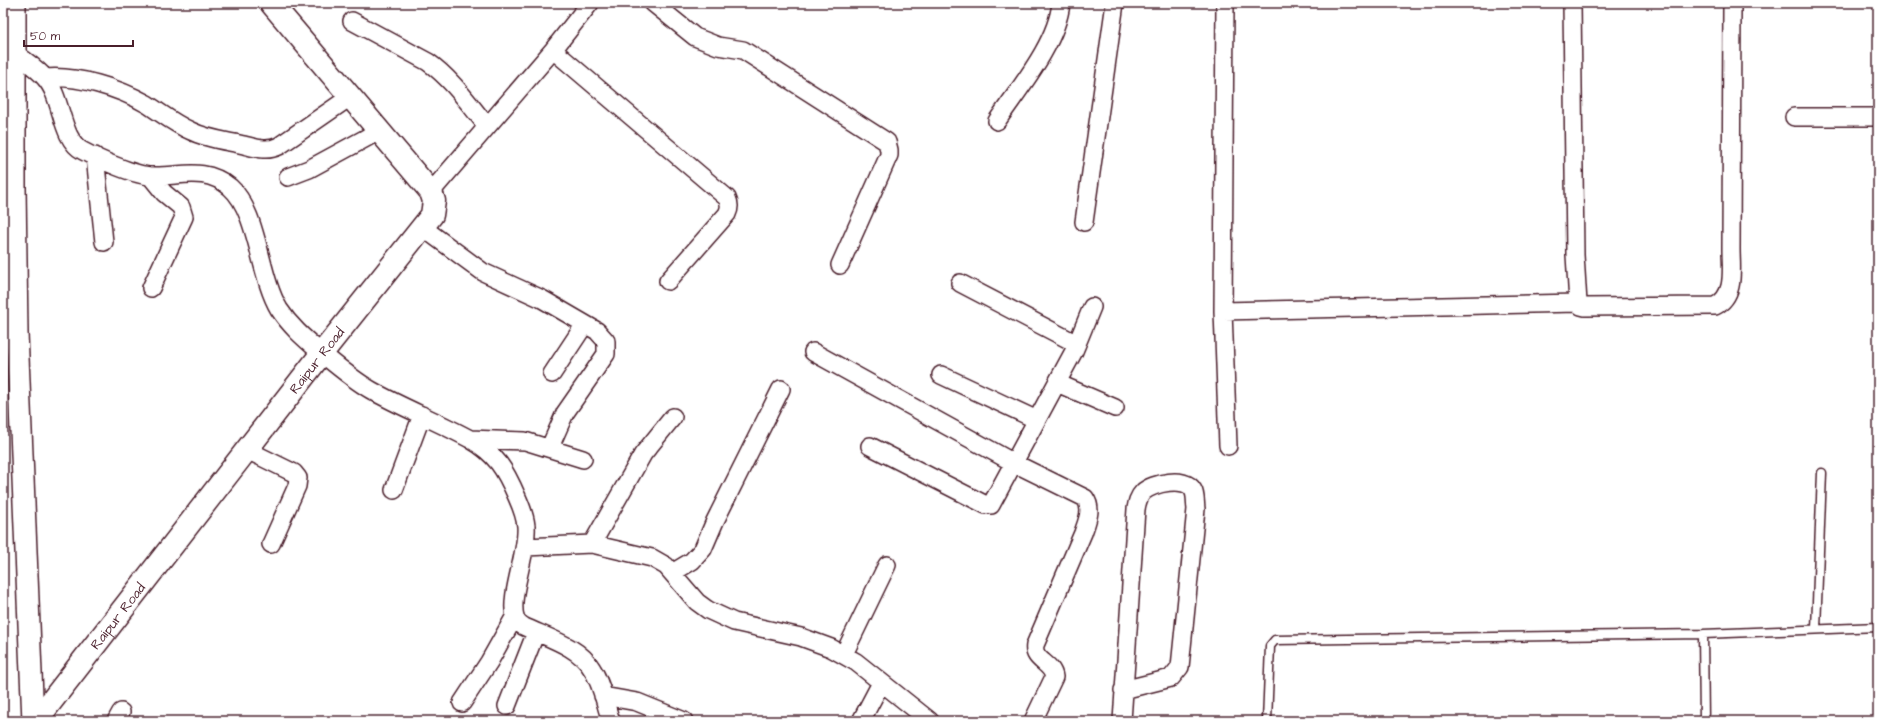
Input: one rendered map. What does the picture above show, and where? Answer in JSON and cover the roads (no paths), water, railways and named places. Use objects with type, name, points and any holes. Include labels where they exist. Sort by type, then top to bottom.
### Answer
[{"type":"main road","points":[[271,3],[430,192]]},
{"type":"main road","name":"Raipur Road","points":[[35,721],[322,353],[432,215],[434,201],[430,192]]},
{"type":"street","points":[[15,3],[9,28],[15,53],[9,189],[35,721]]},
{"type":"street","points":[[430,192],[553,50],[590,3]]},
{"type":"street","points":[[653,3],[695,37],[718,46],[743,50],[887,142],[889,155],[840,264]]},
{"type":"street","points":[[997,121],[1052,38],[1059,20],[1061,3]]},
{"type":"street","points":[[1225,3],[1223,311],[1228,446]]},
{"type":"street","points":[[1572,3],[1575,255],[1578,302],[1581,306],[1586,307],[1706,307],[1715,306],[1722,303],[1727,297],[1730,290],[1731,249],[1732,3]]},
{"type":"street","points":[[1084,222],[1112,4]]},
{"type":"street","points":[[352,21],[428,62],[451,82],[487,126]]},
{"type":"street","points":[[553,50],[727,198],[729,202],[730,206],[727,214],[668,281]]},
{"type":"street","points":[[15,53],[45,78],[57,98],[71,141],[82,151],[134,173],[151,176],[188,173],[203,174],[230,187],[238,196],[245,209],[270,290],[279,308],[292,327],[348,375],[370,389],[470,439],[487,450],[506,472],[525,519],[525,547],[514,604],[515,616],[519,624],[570,649],[585,660],[597,677],[611,721]]},
{"type":"street","points":[[45,78],[61,76],[77,78],[106,87],[146,104],[177,124],[201,135],[267,150],[279,146],[350,97]]},
{"type":"street","points":[[1794,117],[1878,117]]},
{"type":"street","points":[[288,177],[309,169],[379,130]]},
{"type":"street","points":[[95,156],[104,242]]},
{"type":"street","points":[[151,176],[164,193],[181,207],[184,217],[151,288]]},
{"type":"street","points":[[422,227],[483,272],[542,299],[597,331],[606,341],[606,354],[565,413],[550,447]]},
{"type":"street","points":[[960,283],[1077,344]]},
{"type":"street","points":[[1223,311],[1578,302]]},
{"type":"street","points":[[870,446],[987,506],[992,504],[1077,344],[1092,307]]},
{"type":"street","points":[[552,374],[585,324]]},
{"type":"street","points":[[813,352],[1014,463],[1085,498],[1090,508],[1084,533],[1034,649],[1037,657],[1051,669],[1054,677],[1033,721]]},
{"type":"street","points":[[941,374],[1037,420]]},
{"type":"street","points":[[1057,383],[1115,408]]},
{"type":"street","points":[[672,573],[692,561],[703,549],[715,521],[781,389]]},
{"type":"street","points":[[394,490],[422,415]]},
{"type":"street","points":[[592,544],[643,454],[674,417]]},
{"type":"street","points":[[470,439],[525,441],[550,447],[583,459]]},
{"type":"street","points":[[247,450],[294,473],[298,478],[297,486],[271,544]]},
{"type":"street","points":[[1122,721],[1124,690],[1138,500],[1143,492],[1154,485],[1181,482],[1188,485],[1193,490],[1196,509],[1180,667],[1171,678],[1124,690]]},
{"type":"street","points":[[525,547],[592,544],[659,561],[672,573],[697,602],[720,616],[734,622],[801,637],[844,654],[930,721]]},
{"type":"street","points":[[844,654],[887,565]]},
{"type":"street","points":[[462,703],[489,662],[515,616]]},
{"type":"street","points":[[507,706],[536,632]]},
{"type":"street","points":[[861,721],[881,683]]},
{"type":"street","points":[[603,696],[637,702],[684,721]]},
{"type":"lane","points":[[1816,629],[1822,473]]},
{"type":"lane","points":[[1267,721],[1270,646],[1275,640],[1702,634],[1878,627]]},
{"type":"lane","points":[[1702,634],[1704,721]]}]
